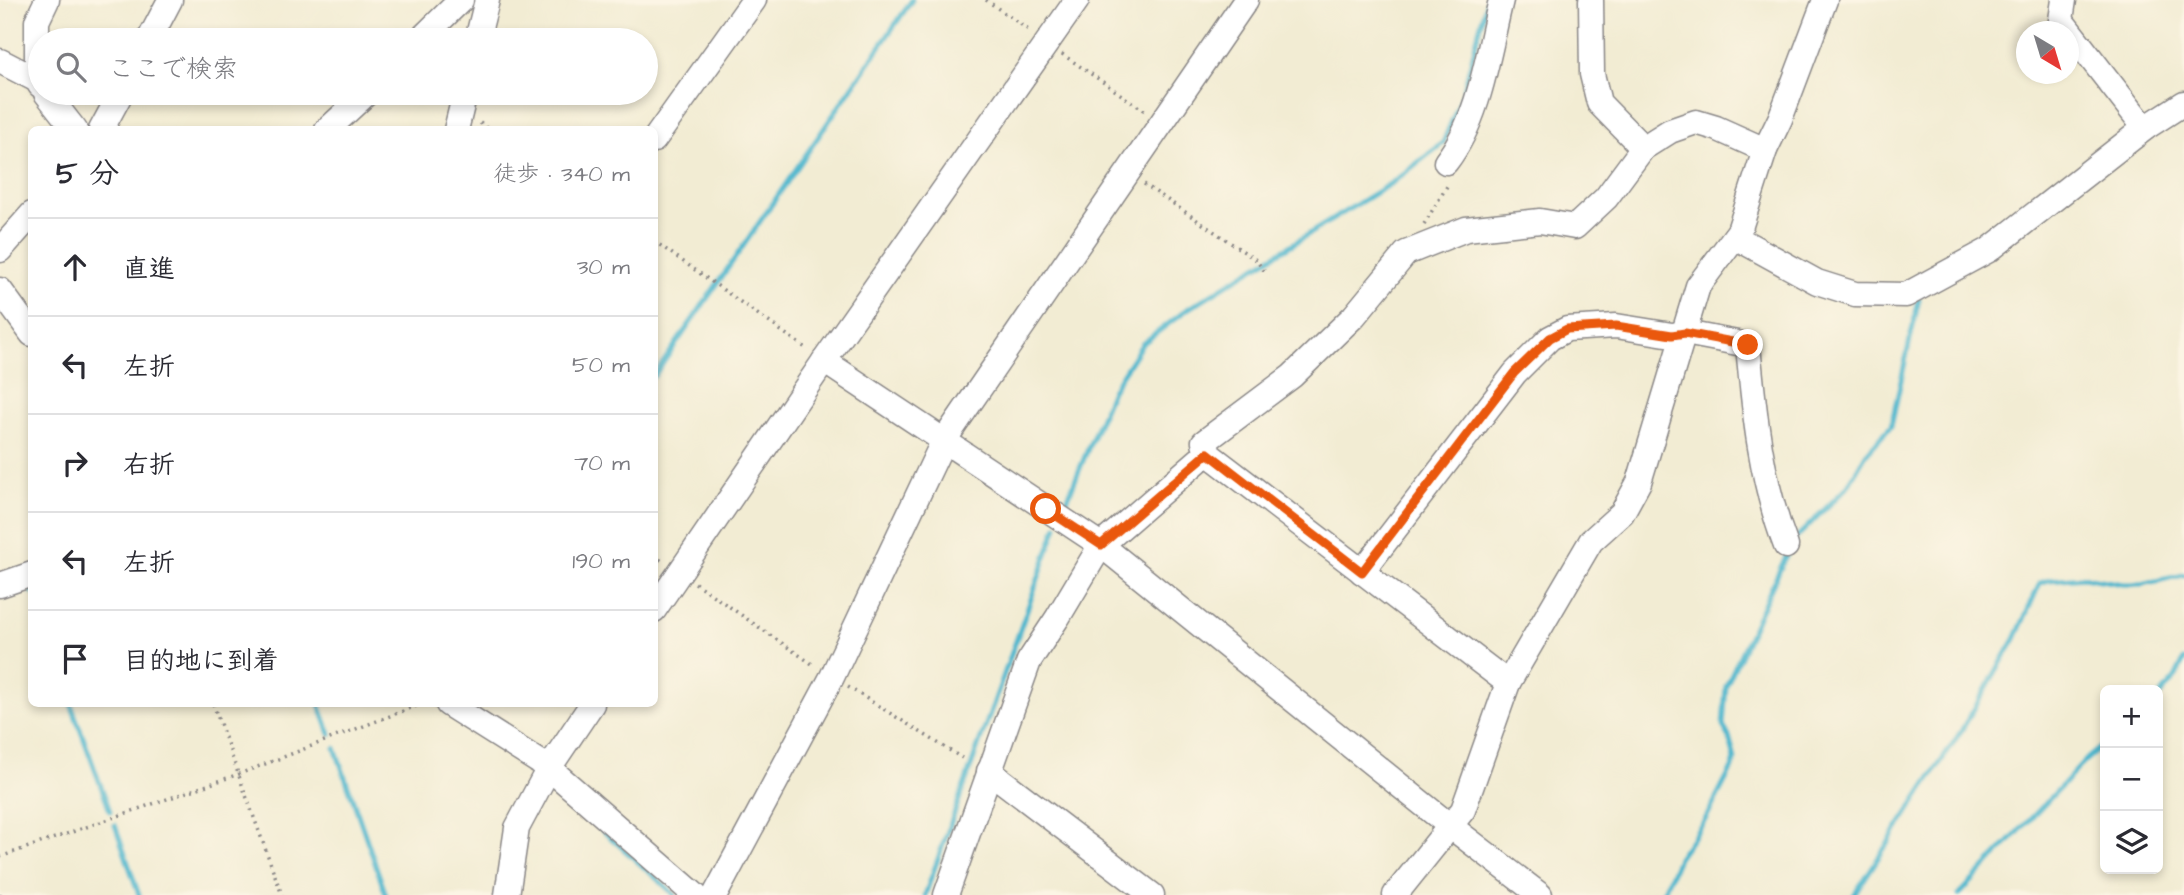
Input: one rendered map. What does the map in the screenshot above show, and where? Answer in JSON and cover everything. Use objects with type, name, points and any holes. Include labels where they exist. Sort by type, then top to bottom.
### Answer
[{"type":"street","points":[[37,28],[37,21],[47,0]]},
{"type":"street","points":[[155,28],[170,0]]},
{"type":"street","points":[[432,28],[461,0]]},
{"type":"street","points":[[480,28],[487,0]]},
{"type":"street","points":[[658,134],[754,0]]},
{"type":"street","points":[[658,604],[824,361],[1077,0]]},
{"type":"street","points":[[715,895],[832,677],[943,442],[1245,0]]},
{"type":"street","points":[[1450,156],[1473,113],[1501,0]]},
{"type":"street","points":[[1591,0],[1592,74],[1599,103],[1643,148]]},
{"type":"street","points":[[1395,895],[1462,810],[1508,683],[1591,541],[1622,513],[1639,482],[1698,286],[1739,231],[1765,150],[1780,119],[1825,0]]},
{"type":"street","points":[[2064,0],[2061,20],[2145,128]]},
{"type":"street","points":[[0,61],[28,78]]},
{"type":"street","points":[[1735,237],[1817,282],[1855,294],[1906,295],[1989,250],[2145,128],[2184,103]]},
{"type":"street","points":[[56,105],[72,126]]},
{"type":"street","points":[[103,126],[115,105]]},
{"type":"street","points":[[331,126],[354,105]]},
{"type":"street","points":[[457,126],[462,105]]},
{"type":"street","points":[[1508,683],[1208,453],[1205,442],[1301,367],[1354,316],[1406,253],[1466,229],[1540,221],[1575,227],[1606,198],[1643,148],[1670,131],[1696,122],[1765,150]]},
{"type":"street","points":[[0,250],[28,218]]},
{"type":"street","points":[[0,290],[28,328]]},
{"type":"street","points":[[1362,572],[1514,373],[1550,338],[1567,329],[1616,326],[1672,335],[1685,333],[1748,345],[1756,429],[1774,515],[1786,546]]},
{"type":"street","points":[[824,361],[1101,545],[1450,826],[1540,895]]},
{"type":"street","points":[[946,895],[1029,661],[1101,545],[1208,453]]},
{"type":"street","points":[[0,585],[28,575]]},
{"type":"street","points":[[453,707],[549,768],[695,895]]},
{"type":"street","points":[[507,895],[517,828],[549,768],[590,707]]},
{"type":"street","points":[[989,771],[1152,895]]},
{"type":"path","points":[[986,0],[1162,122]]},
{"type":"path","points":[[1406,253],[1459,168],[1460,158],[1450,156]]},
{"type":"path","points":[[1128,173],[1256,260],[1265,272]]},
{"type":"path","points":[[658,244],[824,361]]},
{"type":"path","points":[[658,558],[832,677],[962,758]]},
{"type":"path","points":[[214,707],[282,895]]},
{"type":"path","points":[[0,857],[239,774],[413,707]]},
{"type":"waterway","points":[[658,370],[912,0]]},
{"type":"waterway","points":[[1063,510],[1112,390],[1142,344],[1189,308],[1393,182],[1443,143],[1463,93],[1487,0]]},
{"type":"waterway","points":[[1792,542],[1847,487],[1866,454],[1891,426],[1919,299]]},
{"type":"waterway","points":[[925,895],[1057,526]]},
{"type":"waterway","points":[[1662,895],[1678,858],[1705,820],[1732,768],[1735,759],[1729,736],[1723,726],[1726,686],[1787,554]]},
{"type":"waterway","points":[[1854,895],[1961,731],[2015,639],[2040,583],[2084,577],[2123,584],[2142,584],[2184,575]]},
{"type":"waterway","points":[[2163,692],[2175,678],[2184,660]]},
{"type":"waterway","points":[[72,707],[110,811]]},
{"type":"waterway","points":[[320,707],[330,734]]},
{"type":"waterway","points":[[335,748],[386,895]]},
{"type":"waterway","points":[[1959,895],[2100,748]]},
{"type":"waterway","points":[[594,823],[675,895]]},
{"type":"waterway","points":[[115,825],[139,895]]},
{"type":"route","points":[[1046,509],[1101,545],[1208,453],[1362,572],[1514,373],[1550,338],[1567,329],[1616,326],[1672,335],[1685,333],[1748,345]]}]
